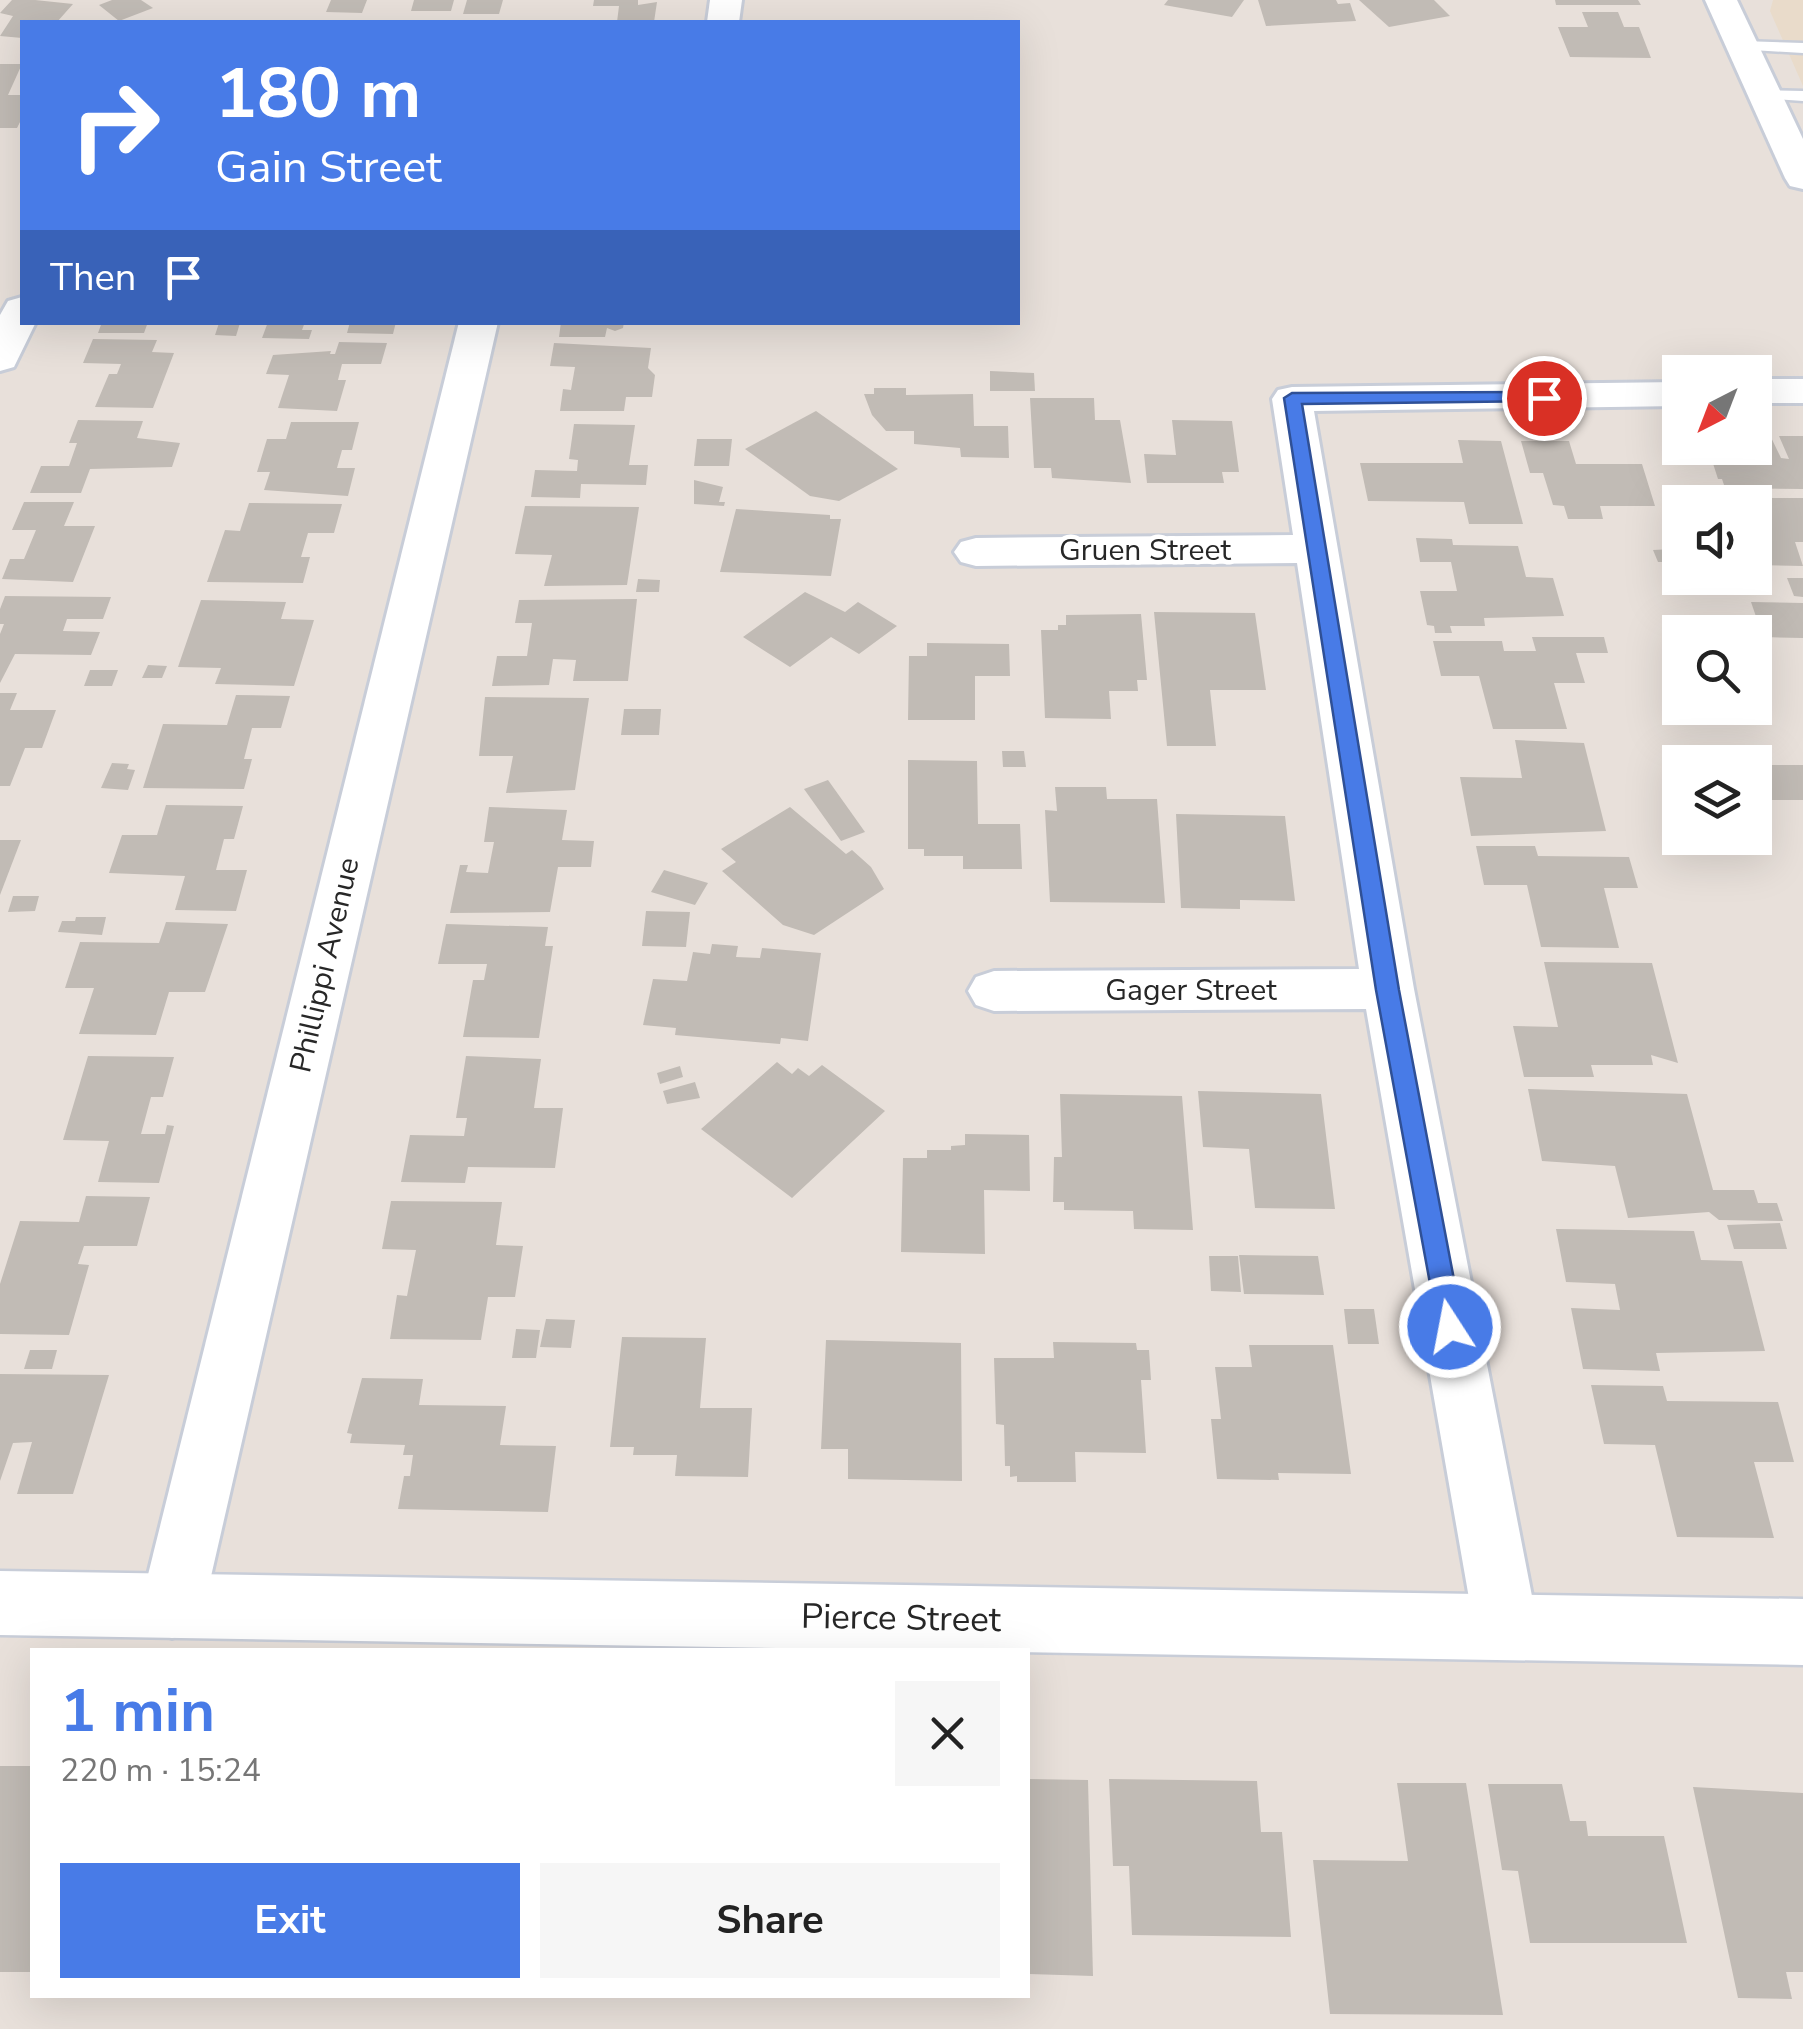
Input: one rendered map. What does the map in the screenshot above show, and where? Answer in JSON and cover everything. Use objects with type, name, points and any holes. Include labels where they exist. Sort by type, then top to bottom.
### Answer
[{"type":"street","points":[[1721,0],[1803,178]]},
{"type":"street","points":[[0,359],[20,314]]},
{"type":"street","name":"Phillippi Avenue","points":[[172,1606],[478,325]]},
{"type":"street","points":[[1772,391],[1803,390]]},
{"type":"street","points":[[1506,1628],[1388,990],[1292,398],[1662,394]]},
{"type":"street","name":"Gruen Street","points":[[976,552],[1314,550]]},
{"type":"street","name":"Gager Street","points":[[994,991],[1388,990]]},
{"type":"street","name":"Pierce Street","points":[[0,1603],[1803,1632]]},
{"type":"lane","points":[[1742,46],[1803,48]]},
{"type":"lane","points":[[1764,95],[1803,96]]},
{"type":"shaded area","points":[[1773,0],[1803,0],[1803,86],[1770,11]]},
{"type":"building","points":[[12,0],[73,4],[59,20],[20,20],[20,38],[0,36],[13,16],[0,13]]},
{"type":"building","points":[[112,0],[141,0],[153,8],[118,20],[99,5]]},
{"type":"building","points":[[331,0],[367,0],[362,13],[326,12]]},
{"type":"building","points":[[414,0],[454,0],[451,11],[411,11]]},
{"type":"building","points":[[467,0],[503,0],[499,14],[463,14]]},
{"type":"building","points":[[594,0],[638,0],[638,5],[657,2],[654,20],[617,20],[619,6],[593,6]]},
{"type":"building","points":[[1168,0],[1244,0],[1232,17],[1164,5]]},
{"type":"building","points":[[1258,0],[1350,3],[1356,21],[1266,26]]},
{"type":"building","points":[[1359,0],[1434,0],[1450,16],[1389,27]]},
{"type":"building","points":[[1555,0],[1638,0],[1641,5],[1556,5]]},
{"type":"building","points":[[1582,12],[1618,12],[1624,27],[1639,27],[1651,58],[1570,57],[1558,27],[1588,27]]},
{"type":"building","points":[[0,64],[20,64],[8,95],[20,95],[20,122],[17,128],[0,128]]},
{"type":"building","points":[[101,325],[147,325],[144,333],[98,333]]},
{"type":"building","points":[[218,325],[239,325],[236,336],[215,335]]},
{"type":"building","points":[[267,325],[304,325],[302,330],[312,330],[309,339],[262,338]]},
{"type":"building","points":[[349,325],[395,325],[393,334],[347,333]]},
{"type":"building","points":[[561,325],[624,325],[615,331],[607,328],[605,337],[559,337]]},
{"type":"building","points":[[93,339],[157,340],[152,352],[174,353],[153,408],[95,407],[109,374],[117,374],[121,364],[83,363]]},
{"type":"building","points":[[339,342],[387,343],[381,364],[342,364],[338,380],[346,380],[337,411],[278,408],[289,375],[266,374],[273,355],[331,351],[335,354]]},
{"type":"building","points":[[554,343],[651,348],[648,368],[655,375],[652,397],[626,397],[624,411],[560,411],[563,389],[571,390],[575,367],[550,366]]},
{"type":"building","points":[[990,371],[1034,373],[1035,391],[990,391]]},
{"type":"building","points":[[874,388],[906,388],[906,395],[973,394],[974,426],[1008,426],[1009,458],[961,457],[960,448],[914,444],[914,431],[886,431],[872,415],[864,394],[874,394]]},
{"type":"building","points":[[1030,398],[1094,398],[1095,420],[1120,420],[1131,483],[1052,478],[1051,468],[1034,468]]},
{"type":"building","points":[[816,411],[898,469],[839,501],[810,496],[745,449]]},
{"type":"building","points":[[78,420],[143,421],[137,438],[180,443],[172,467],[90,469],[81,493],[30,493],[41,466],[69,466],[77,443],[69,443]]},
{"type":"building","points":[[1172,420],[1232,421],[1239,472],[1222,472],[1224,483],[1147,483],[1144,454],[1176,455]]},
{"type":"building","points":[[291,422],[359,422],[352,450],[342,450],[337,468],[355,468],[348,496],[264,490],[270,472],[257,472],[267,439],[286,439]]},
{"type":"building","points":[[574,424],[635,425],[629,465],[648,465],[646,485],[581,484],[580,498],[531,497],[535,470],[577,471],[578,460],[569,459]]},
{"type":"building","points":[[1779,436],[1803,436],[1803,489],[1724,485],[1713,465],[1772,465],[1772,439],[1781,458],[1789,459]]},
{"type":"building","points":[[697,439],[732,439],[729,466],[694,466]]},
{"type":"building","points":[[1458,440],[1501,441],[1523,524],[1469,524],[1464,502],[1368,501],[1360,463],[1463,463]]},
{"type":"building","points":[[1521,441],[1569,441],[1576,464],[1642,464],[1655,506],[1600,506],[1603,519],[1568,519],[1564,506],[1553,505],[1543,473],[1530,473]]},
{"type":"building","points":[[694,480],[723,487],[719,502],[725,502],[724,506],[694,504]]},
{"type":"building","points":[[1772,498],[1803,498],[1803,542],[1795,542],[1803,566],[1772,565]]},
{"type":"building","points":[[24,502],[74,502],[64,526],[95,526],[73,582],[2,579],[10,559],[24,559],[36,530],[12,530]]},
{"type":"building","points":[[249,503],[342,504],[334,533],[308,533],[301,557],[310,557],[303,583],[207,582],[225,530],[240,531]]},
{"type":"building","points":[[525,506],[639,507],[627,585],[544,586],[552,555],[515,554]]},
{"type":"building","points":[[736,509],[841,519],[831,576],[720,572]]},
{"type":"building","points":[[1416,538],[1452,539],[1453,545],[1518,546],[1526,577],[1553,578],[1564,616],[1484,618],[1485,626],[1450,626],[1452,633],[1435,633],[1434,626],[1427,625],[1420,591],[1457,591],[1451,562],[1420,562]]},
{"type":"building","points":[[1653,550],[1662,550],[1662,562],[1658,562]]},
{"type":"building","points":[[1787,578],[1803,578],[1803,597],[1794,596]]},
{"type":"building","points":[[638,579],[660,580],[659,592],[636,592]]},
{"type":"building","points":[[805,592],[845,612],[858,602],[897,626],[859,654],[831,637],[790,667],[743,637]]},
{"type":"building","points":[[5,596],[111,597],[103,619],[67,619],[63,631],[100,632],[91,655],[15,654],[0,683],[0,634],[4,624],[0,624],[0,609]]},
{"type":"building","points":[[637,599],[628,681],[573,681],[576,660],[553,659],[549,685],[492,686],[497,656],[527,656],[532,623],[515,623],[519,600]]},
{"type":"building","points":[[201,600],[286,602],[281,619],[314,620],[294,686],[215,684],[221,668],[178,667]]},
{"type":"building","points":[[1751,602],[1803,603],[1803,638],[1772,637],[1772,615],[1755,615]]},
{"type":"building","points":[[1154,612],[1255,613],[1266,690],[1210,690],[1216,746],[1167,746]]},
{"type":"building","points":[[1141,614],[1147,680],[1137,680],[1138,691],[1109,691],[1111,719],[1045,718],[1041,630],[1058,630],[1058,625],[1066,625],[1066,615]]},
{"type":"building","points":[[1532,637],[1604,637],[1608,653],[1576,653],[1585,683],[1554,683],[1567,729],[1493,729],[1479,676],[1441,676],[1433,641],[1502,641],[1504,651],[1536,651]]},
{"type":"building","points":[[927,643],[1009,644],[1010,676],[975,676],[975,720],[908,720],[909,656],[927,656]]},
{"type":"building","points":[[148,665],[167,666],[162,678],[142,678]]},
{"type":"building","points":[[90,670],[118,670],[112,686],[84,686]]},
{"type":"building","points":[[0,693],[17,693],[10,710],[56,710],[42,748],[25,748],[10,786],[0,786]]},
{"type":"building","points":[[236,695],[290,696],[281,728],[252,728],[244,759],[252,759],[244,789],[143,788],[163,724],[227,725]]},
{"type":"building","points":[[485,697],[589,698],[575,790],[506,793],[513,756],[479,756]]},
{"type":"building","points":[[624,709],[661,709],[659,735],[621,735]]},
{"type":"building","points":[[1515,740],[1584,743],[1606,831],[1471,836],[1460,777],[1522,778]]},
{"type":"building","points":[[1002,751],[1024,751],[1026,767],[1003,767]]},
{"type":"building","points":[[908,760],[977,761],[978,824],[1020,824],[1022,869],[963,869],[963,856],[924,856],[924,849],[908,849]]},
{"type":"building","points":[[112,763],[129,764],[127,769],[135,770],[128,790],[101,788]]},
{"type":"building","points":[[1772,765],[1803,765],[1803,800],[1772,800]]},
{"type":"building","points":[[828,780],[865,832],[841,841],[804,789]]},
{"type":"building","points":[[1055,787],[1106,787],[1107,799],[1157,799],[1165,903],[1050,902],[1045,810],[1057,811]]},
{"type":"building","points":[[166,805],[243,806],[234,839],[224,839],[216,870],[247,870],[236,911],[175,910],[185,876],[109,873],[122,835],[157,835]]},
{"type":"building","points":[[489,807],[567,810],[562,840],[594,841],[591,867],[558,867],[550,912],[450,913],[460,865],[468,865],[466,872],[488,873],[494,842],[484,842]]},
{"type":"building","points":[[790,807],[846,854],[852,850],[871,867],[884,889],[814,935],[783,925],[722,871],[736,862],[721,849]]},
{"type":"building","points":[[1176,814],[1285,816],[1295,901],[1240,900],[1240,909],[1181,908]]},
{"type":"building","points":[[0,840],[21,840],[0,895]]},
{"type":"building","points":[[1476,846],[1535,846],[1538,856],[1629,857],[1638,888],[1604,888],[1619,948],[1541,947],[1527,885],[1484,885]]},
{"type":"building","points":[[664,870],[708,883],[695,905],[651,892]]},
{"type":"building","points":[[13,896],[39,896],[35,911],[8,912]]},
{"type":"building","points":[[646,911],[690,912],[686,947],[642,946]]},
{"type":"building","points":[[76,917],[106,917],[102,935],[58,932],[62,921],[75,921]]},
{"type":"building","points":[[166,922],[228,924],[205,992],[169,992],[156,1035],[79,1034],[94,988],[65,988],[80,942],[159,943]]},
{"type":"building","points":[[446,924],[548,927],[545,946],[553,946],[539,1038],[463,1037],[473,980],[484,980],[487,964],[438,964]]},
{"type":"building","points":[[712,944],[738,946],[736,957],[760,958],[762,948],[821,953],[808,1041],[781,1038],[780,1044],[675,1035],[676,1028],[643,1025],[653,979],[687,981],[693,952],[710,954]]},
{"type":"building","points":[[1544,962],[1652,963],[1678,1063],[1651,1055],[1653,1065],[1591,1065],[1594,1077],[1524,1077],[1513,1026],[1558,1027]]},
{"type":"building","points":[[88,1056],[174,1057],[163,1097],[151,1097],[141,1134],[165,1134],[167,1125],[174,1126],[159,1183],[98,1182],[109,1141],[63,1140]]},
{"type":"building","points":[[466,1056],[541,1059],[534,1108],[563,1108],[555,1168],[468,1167],[465,1183],[401,1182],[410,1135],[464,1136],[467,1118],[456,1118]]},
{"type":"building","points":[[777,1062],[792,1074],[798,1068],[809,1076],[822,1065],[885,1111],[792,1198],[701,1129]]},
{"type":"building","points":[[680,1066],[683,1077],[660,1084],[657,1073]]},
{"type":"building","points":[[695,1082],[700,1098],[667,1104],[663,1091]]},
{"type":"building","points":[[1528,1089],[1687,1094],[1713,1190],[1754,1190],[1758,1203],[1777,1203],[1783,1221],[1719,1220],[1709,1212],[1628,1218],[1615,1166],[1542,1161]]},
{"type":"building","points":[[1198,1091],[1321,1094],[1335,1209],[1255,1208],[1249,1149],[1203,1147]]},
{"type":"building","points":[[1060,1094],[1182,1096],[1193,1230],[1134,1229],[1133,1211],[1064,1210],[1064,1202],[1053,1202],[1054,1157],[1062,1157]]},
{"type":"building","points":[[965,1134],[1029,1135],[1030,1191],[984,1190],[985,1254],[901,1252],[903,1158],[927,1158],[927,1150],[951,1150],[951,1146],[965,1145]]},
{"type":"building","points":[[86,1196],[150,1197],[137,1246],[84,1246],[78,1264],[89,1265],[69,1335],[0,1334],[0,1284],[20,1221],[79,1222]]},
{"type":"building","points":[[391,1201],[502,1202],[496,1245],[523,1246],[515,1297],[488,1297],[481,1340],[390,1339],[397,1295],[407,1296],[416,1250],[382,1249]]},
{"type":"building","points":[[1780,1223],[1787,1249],[1734,1249],[1727,1225]]},
{"type":"building","points":[[1556,1229],[1694,1231],[1701,1260],[1742,1261],[1765,1351],[1656,1353],[1660,1371],[1583,1369],[1571,1308],[1620,1310],[1615,1284],[1566,1282]]},
{"type":"building","points":[[1239,1255],[1318,1256],[1324,1295],[1244,1294]]},
{"type":"building","points":[[1209,1256],[1238,1256],[1241,1292],[1211,1291]]},
{"type":"building","points":[[1344,1309],[1374,1309],[1379,1344],[1348,1344]]},
{"type":"building","points":[[546,1319],[575,1320],[571,1348],[540,1347]]},
{"type":"building","points":[[516,1329],[540,1330],[536,1358],[512,1358]]},
{"type":"building","points":[[622,1337],[706,1338],[700,1408],[752,1408],[748,1477],[675,1476],[677,1455],[633,1455],[634,1447],[610,1447]]},
{"type":"building","points":[[826,1340],[961,1343],[962,1481],[848,1479],[848,1449],[821,1449]]},
{"type":"building","points":[[1053,1342],[1136,1343],[1137,1350],[1149,1350],[1151,1380],[1141,1380],[1146,1453],[1075,1452],[1076,1482],[1017,1482],[1017,1476],[1010,1477],[1010,1466],[1005,1466],[1004,1425],[996,1424],[994,1358],[1054,1358]]},
{"type":"building","points":[[1249,1345],[1333,1345],[1351,1474],[1278,1473],[1279,1480],[1217,1479],[1211,1419],[1221,1419],[1215,1367],[1252,1367]]},
{"type":"building","points":[[30,1350],[57,1350],[52,1369],[24,1369]]},
{"type":"building","points":[[0,1374],[109,1375],[73,1494],[17,1494],[32,1442],[13,1443],[0,1481]]},
{"type":"building","points":[[362,1378],[423,1379],[419,1405],[506,1406],[500,1445],[556,1446],[548,1512],[398,1509],[404,1476],[410,1476],[413,1455],[403,1455],[405,1445],[350,1443],[352,1434],[347,1433]]},
{"type":"building","points":[[1591,1385],[1663,1386],[1667,1401],[1778,1402],[1794,1462],[1754,1462],[1774,1538],[1677,1537],[1655,1445],[1604,1444]]},
{"type":"building","points":[[0,1766],[30,1766],[30,1972],[0,1972]]},
{"type":"building","points":[[1030,1779],[1088,1780],[1093,1976],[1030,1974]]},
{"type":"building","points":[[1109,1779],[1257,1781],[1261,1832],[1282,1832],[1291,1937],[1132,1935],[1129,1866],[1113,1866]]},
{"type":"building","points":[[1397,1783],[1466,1783],[1503,2015],[1330,2014],[1313,1860],[1408,1861]]},
{"type":"building","points":[[1488,1784],[1562,1784],[1570,1821],[1586,1821],[1588,1836],[1664,1836],[1687,1943],[1530,1943],[1518,1871],[1502,1870]]},
{"type":"building","points":[[1693,1787],[1803,1793],[1803,1972],[1786,1972],[1792,1999],[1738,1998]]},
{"type":"route","points":[[1450,1327],[1388,990],[1292,398],[1544,398]]}]
